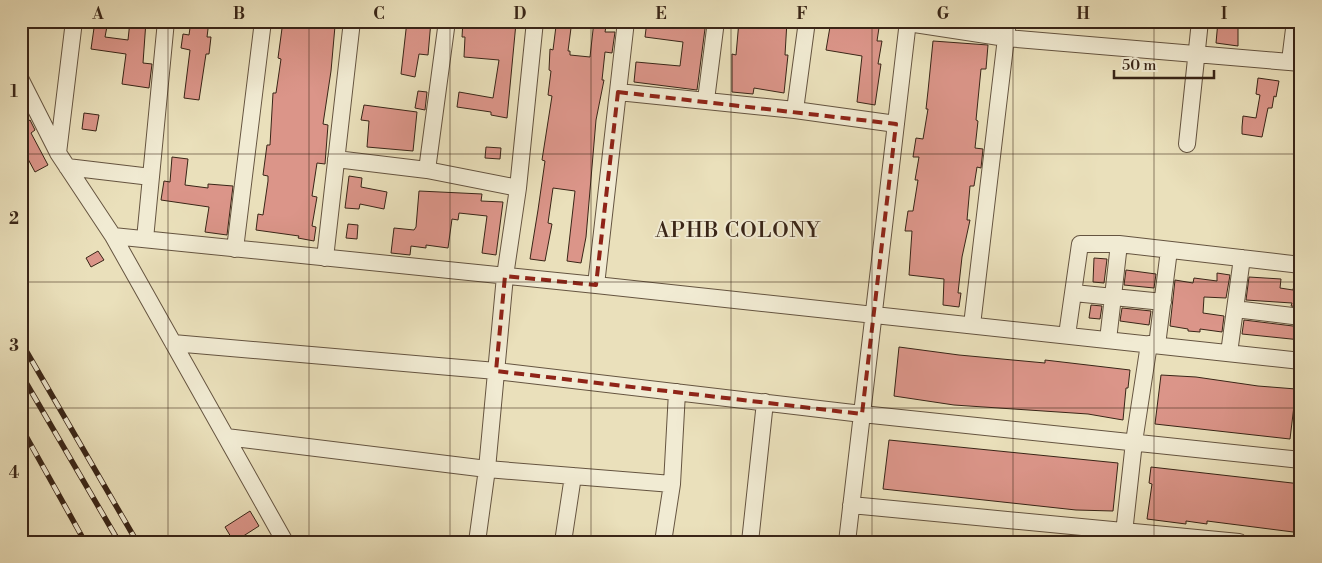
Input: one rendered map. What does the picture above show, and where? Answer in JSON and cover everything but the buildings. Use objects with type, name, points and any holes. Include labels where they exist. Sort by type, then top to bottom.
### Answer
[{"type":"street","points":[[62,160],[74,21]]},
{"type":"street","points":[[145,240],[166,21]]},
{"type":"street","points":[[235,248],[263,21]]},
{"type":"street","points":[[325,258],[352,21]]},
{"type":"street","points":[[427,170],[447,21]]},
{"type":"street","points":[[477,542],[487,469],[505,276],[518,188],[535,21]]},
{"type":"street","points":[[596,285],[626,21]]},
{"type":"street","points":[[706,100],[716,21]]},
{"type":"street","points":[[795,110],[807,21]]},
{"type":"street","points":[[972,325],[1008,21]]},
{"type":"street","points":[[1187,144],[1200,21]]},
{"type":"street","points":[[847,542],[908,22],[1006,38],[1196,56],[1295,62],[1294,21]]},
{"type":"street","points":[[21,80],[62,160],[113,236],[226,437],[288,542]]},
{"type":"street","points":[[618,92],[795,110],[896,124]]},
{"type":"street","points":[[336,159],[427,170],[518,188]]},
{"type":"street","points":[[62,160],[150,177]]},
{"type":"street","points":[[113,236],[873,314],[1301,361]]},
{"type":"street","points":[[1067,335],[1080,244],[1118,244],[1301,264]]},
{"type":"street","points":[[1108,340],[1118,244]]},
{"type":"street","points":[[1124,536],[1134,442],[1163,302],[1169,250]]},
{"type":"street","points":[[1229,353],[1242,258]]},
{"type":"street","points":[[1074,293],[1163,302]]},
{"type":"street","points":[[1235,309],[1301,317]]},
{"type":"street","points":[[173,342],[496,371],[862,414],[1301,460]]},
{"type":"street","points":[[663,542],[672,484],[677,392]]},
{"type":"street","points":[[750,542],[765,402]]},
{"type":"street","points":[[226,437],[487,469],[672,484]]},
{"type":"street","points":[[564,542],[573,476]]},
{"type":"street","points":[[851,505],[1124,536],[1239,542]]},
{"type":"highlighted area","points":[[618,92],[896,124],[862,414],[496,371],[505,276],[596,285]]},
{"type":"railway","points":[[21,342],[137,542]]},
{"type":"railway","points":[[21,374],[119,542]]},
{"type":"railway","points":[[21,427],[85,542]]},
{"type":"district","name":"APHB COLONY","points":[[738,231]]}]
